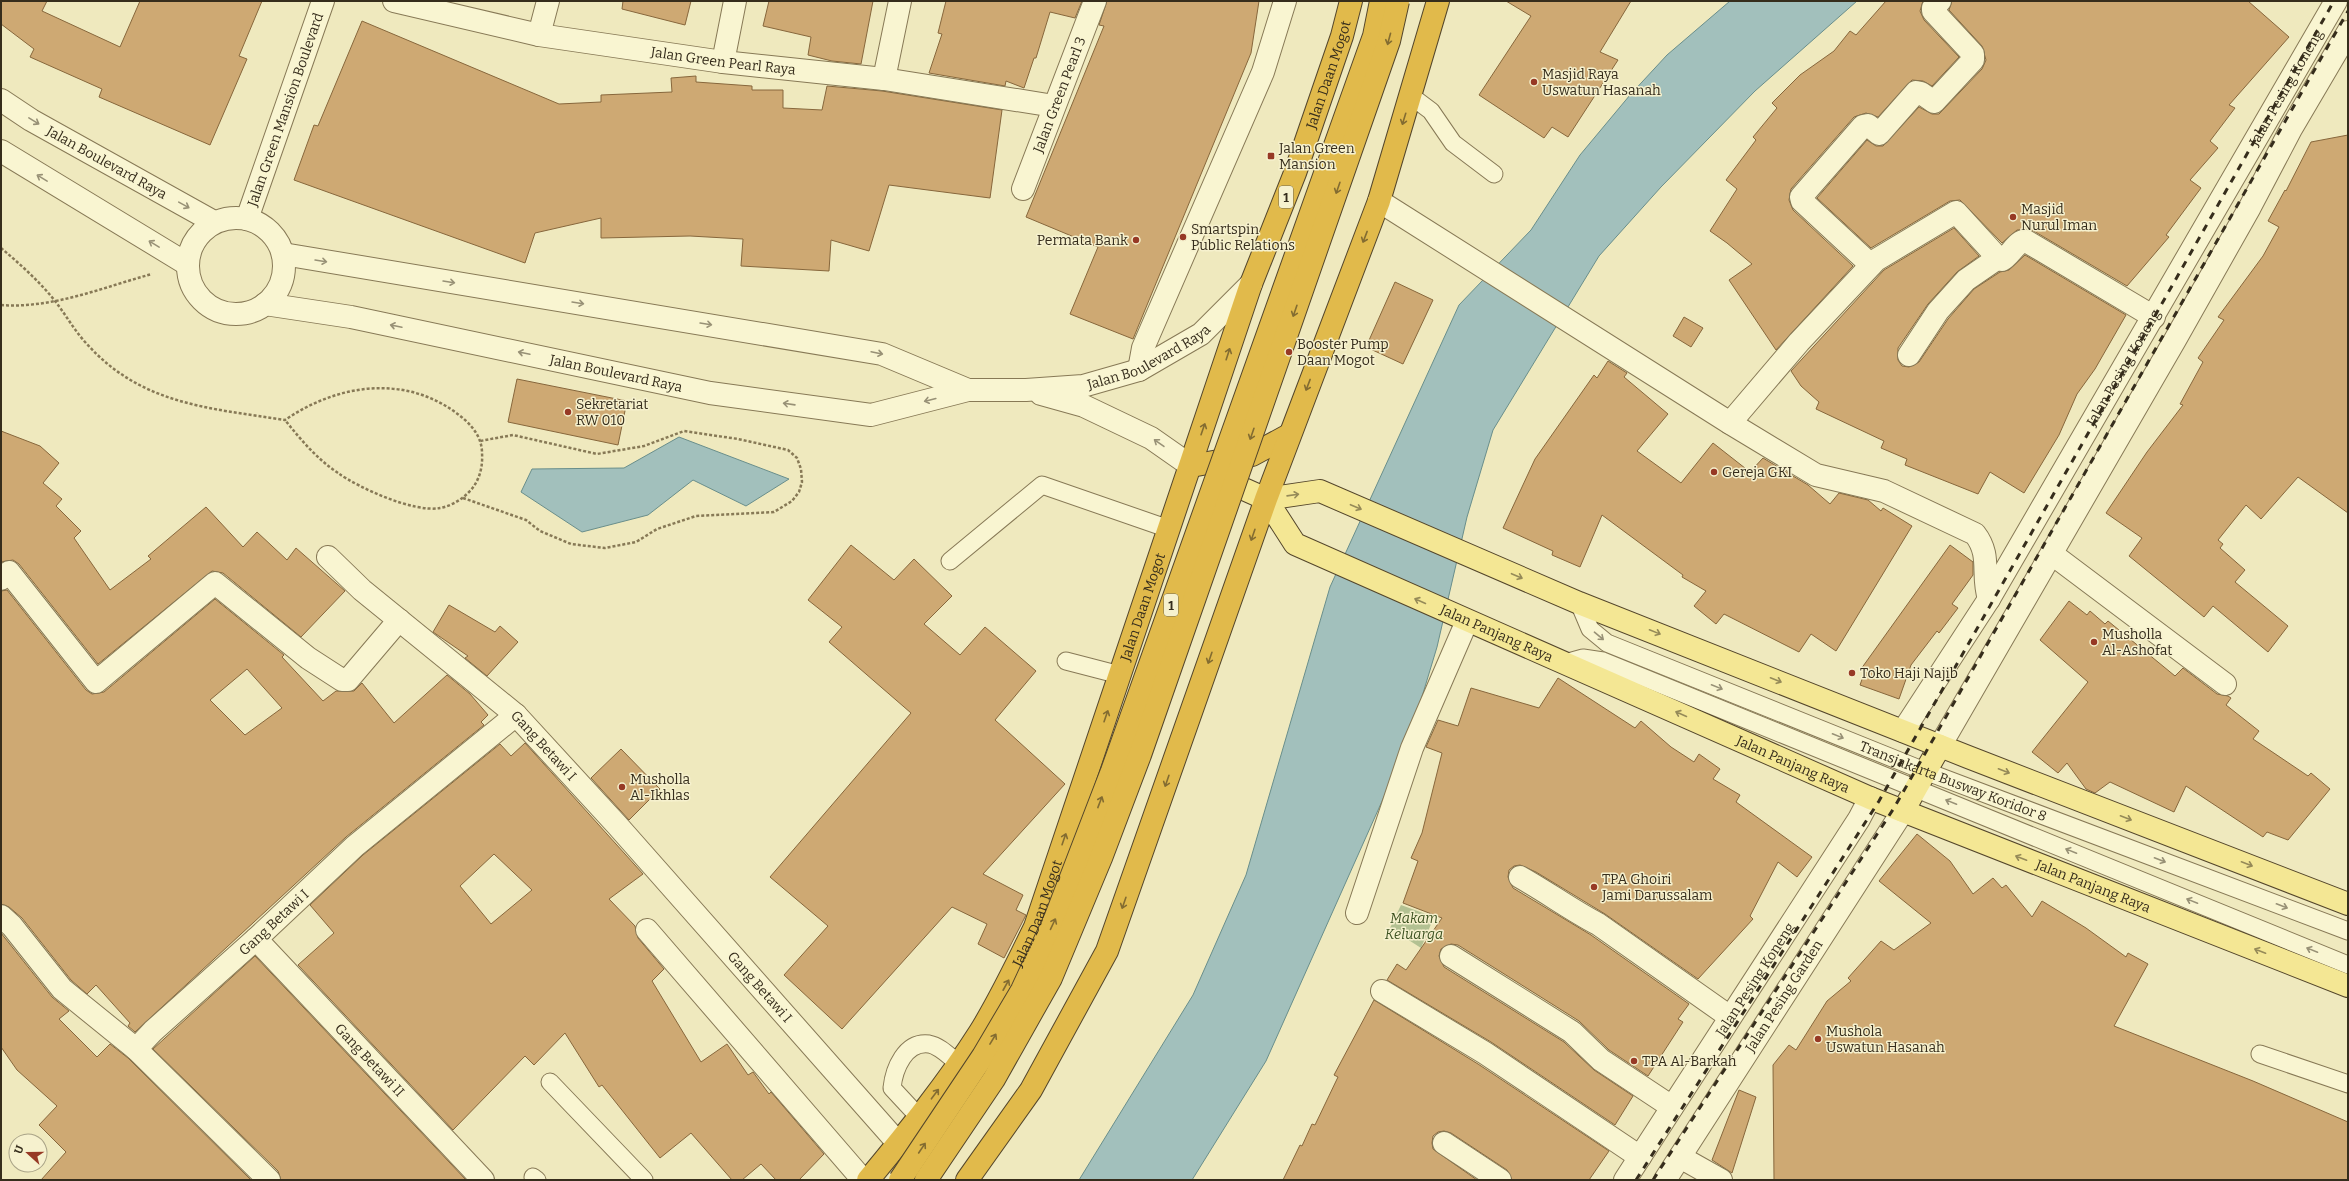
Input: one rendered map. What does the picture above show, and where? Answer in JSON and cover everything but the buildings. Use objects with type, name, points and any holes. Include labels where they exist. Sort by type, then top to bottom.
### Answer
[{"type":"highway","name":"Jalan Daan Mogot","points":[[868,1180],[898,1143],[980,1032],[1009,980],[1035,927],[1251,284],[1295,173],[1342,36],[1351,1]]},
{"type":"highway","name":"Jalan Daan Mogot","points":[[900,1180],[983,1056],[1022,990],[1055,919],[1112,771],[1374,36],[1381,1]]},
{"type":"highway","name":"1","points":[[926,1180],[994,1079],[1052,978],[1101,858],[1140,756],[1389,41],[1398,1]]},
{"type":"highway","points":[[966,1180],[1031,1090],[1107,951],[1266,498],[1379,201],[1438,1]]},
{"type":"highway","points":[[1190,466],[1252,455],[1289,435]]},
{"type":"main road","points":[[1190,466],[1266,498],[1320,491],[1580,602],[1940,746],[2348,904]]},
{"type":"main road","name":"Jalan Panjang Raya","points":[[1266,498],[1295,544],[1461,619],[1565,663],[1870,798],[2348,986]]},
{"type":"main road","points":[[1904,811],[1940,746]]},
{"type":"street","name":"Jalan Green Mansion Boulevard","points":[[247,219],[323,1]]},
{"type":"street","name":"Jalan Green Pearl Raya","points":[[394,1],[539,35],[723,62],[884,79],[1054,106]]},
{"type":"street","points":[[539,35],[548,1]]},
{"type":"street","points":[[723,62],[735,1]]},
{"type":"street","points":[[884,79],[900,1]]},
{"type":"street","name":"Jalan Green Pearl 3","points":[[1023,189],[1095,1]]},
{"type":"street","points":[[1139,370],[1143,348],[1263,72],[1285,1]]},
{"type":"street","points":[[1871,265],[1802,201],[1801,197],[1863,126],[1868,125],[1879,134],[1916,92],[1921,93],[1934,102],[1974,60],[1973,54],[1933,11],[1933,8],[1940,1]]},
{"type":"street","name":"Jalan Pesing Koneng","points":[[1903,731],[1989,599],[2336,1]]},
{"type":"street","points":[[1940,746],[2342,58],[2348,32]]},
{"type":"street","name":"Jalan Boulevard Raya","points":[[1,100],[31,120],[214,222]]},
{"type":"street","points":[[1,151],[187,264]]},
{"type":"street","points":[[1379,201],[1730,423],[1816,475],[1884,491],[1975,534],[1982,544],[1986,557],[1985,586],[1989,599]]},
{"type":"street","points":[[1730,423],[1799,342],[1876,260],[1956,212],[1998,258],[2002,260],[2021,242],[2026,241],[2154,317]]},
{"type":"street","points":[[230,217],[256,221],[270,232],[283,254],[284,268],[281,282],[275,294],[265,304],[250,312],[233,315],[217,311],[197,296],[189,280],[187,264],[190,250],[197,236],[214,222],[230,217]]},
{"type":"street","name":"Jalan Boulevard Raya","points":[[283,254],[882,354],[968,390]]},
{"type":"street","points":[[1909,355],[1938,311],[1961,285],[1998,258]]},
{"type":"street","name":"Jalan Boulevard Raya","points":[[265,304],[351,317],[710,393],[871,415],[968,390],[1026,390],[1083,386],[1139,370],[1200,334],[1251,284]]},
{"type":"street","name":"Jalan Boulevard Raya","points":[[1026,390],[1084,406],[1151,438],[1190,466]]},
{"type":"street","points":[[2052,554],[2225,684]]},
{"type":"street","points":[[328,557],[362,590],[516,715]]},
{"type":"street","points":[[1,579],[9,572],[96,682],[215,583],[308,658],[342,680],[348,680],[399,620]]},
{"type":"street","points":[[1356,913],[1412,748],[1461,619]]},
{"type":"street","name":"Gang Betawi I","points":[[141,1044],[355,846],[516,715],[717,938],[898,1143]]},
{"type":"street","name":"Jalan Pesing Koneng","points":[[1625,1180],[1859,819],[1870,798]]},
{"type":"street","name":"Jalan Pesing Garden","points":[[1665,1180],[1904,811]]},
{"type":"street","points":[[1520,877],[1551,894],[1583,917],[1598,924],[1730,1017]]},
{"type":"street","points":[[1,916],[12,926],[62,989],[75,1002],[141,1044],[269,1180]]},
{"type":"street","points":[[647,930],[863,1180]]},
{"type":"street","name":"Gang Betawi II","points":[[256,939],[483,1180]]},
{"type":"street","points":[[1451,956],[1572,1032],[1601,1060],[1672,1107]]},
{"type":"street","points":[[1382,991],[1485,1053],[1640,1157]]},
{"type":"street","points":[[1444,1144],[1500,1180]]},
{"type":"street","points":[[1680,1157],[1721,1180]]},
{"type":"lane","points":[[1411,96],[1431,111],[1453,143],[1494,174]]},
{"type":"lane","points":[[950,561],[1042,485],[1169,530]]},
{"type":"lane","name":"Transjakarta Busway Koridor 8","points":[[1580,602],[1590,629],[1607,643],[2348,965]]},
{"type":"lane","name":"Transjakarta Busway Koridor 8","points":[[1565,663],[1583,658],[1602,661],[1922,780],[2348,931]]},
{"type":"lane","points":[[1066,661],[1120,674]]},
{"type":"lane","points":[[918,1116],[892,1088],[893,1075],[900,1060],[913,1046],[930,1044],[942,1050],[958,1063]]},
{"type":"lane","points":[[2260,1054],[2348,1084]]},
{"type":"lane","points":[[550,1082],[644,1180]]},
{"type":"path","points":[[1,248],[55,301],[69,324],[106,363],[150,391],[174,401],[199,407],[285,420],[318,458],[361,487],[385,498],[438,509],[451,505],[463,498],[473,488],[479,477],[482,452],[480,441],[466,421],[450,409],[432,399],[393,388],[349,390],[326,396],[305,406],[285,420]]},
{"type":"path","points":[[1,305],[33,305],[55,301],[187,264]]},
{"type":"path","points":[[463,498],[526,520],[540,531],[571,544],[605,548],[636,542],[657,529],[696,516],[774,512],[792,501],[799,492],[802,482],[801,469],[797,458],[788,450],[684,431],[644,446],[596,454],[513,435],[480,441]]},
{"type":"green space","name":"Makam Keluarga","points":[[1401,905],[1434,917],[1421,948],[1390,928]]},
{"type":"water","points":[[1730,1],[1857,1],[1755,91],[1661,187],[1599,256],[1493,430],[1467,517],[1437,647],[1408,743],[1266,1061],[1192,1180],[1079,1180],[1193,995],[1246,875],[1330,587],[1459,305],[1531,230],[1580,155],[1630,95],[1667,55]]},
{"type":"water","points":[[679,437],[789,479],[746,506],[693,480],[648,515],[582,532],[521,492],[532,469],[624,468]]},
{"type":"railway","points":[[1636,1180],[1879,801],[2334,1]]},
{"type":"railway","points":[[1653,1180],[1894,808],[2348,11]]},
{"type":"place","name":"Masjid Raya Uswatun Hasanah","points":[[1534,82]]},
{"type":"place","name":"Jalan Green Mansion","points":[[1271,156]]},
{"type":"place","name":"Masjid Nurul Iman","points":[[2013,217]]},
{"type":"place","name":"Smartspin Public Relations","points":[[1183,237]]},
{"type":"place","name":"Permata Bank","points":[[1136,240]]},
{"type":"place","name":"Booster Pump Daan Mogot","points":[[1289,352]]},
{"type":"place","name":"Sekretariat RW 010","points":[[568,412]]},
{"type":"place","name":"Gereja GKI","points":[[1714,472]]},
{"type":"place","name":"Musholla Al-Ashofat","points":[[2094,642]]},
{"type":"place","name":"Toko Haji Najib","points":[[1852,673]]},
{"type":"place","name":"Musholla Al-Ikhlas","points":[[622,787]]},
{"type":"place","name":"TPA Ghoiri Jami Darussalam","points":[[1594,887]]},
{"type":"place","name":"Mushola Uswatun Hasanah","points":[[1818,1039]]},
{"type":"place","name":"TPA Al-Barkah","points":[[1634,1061]]}]
